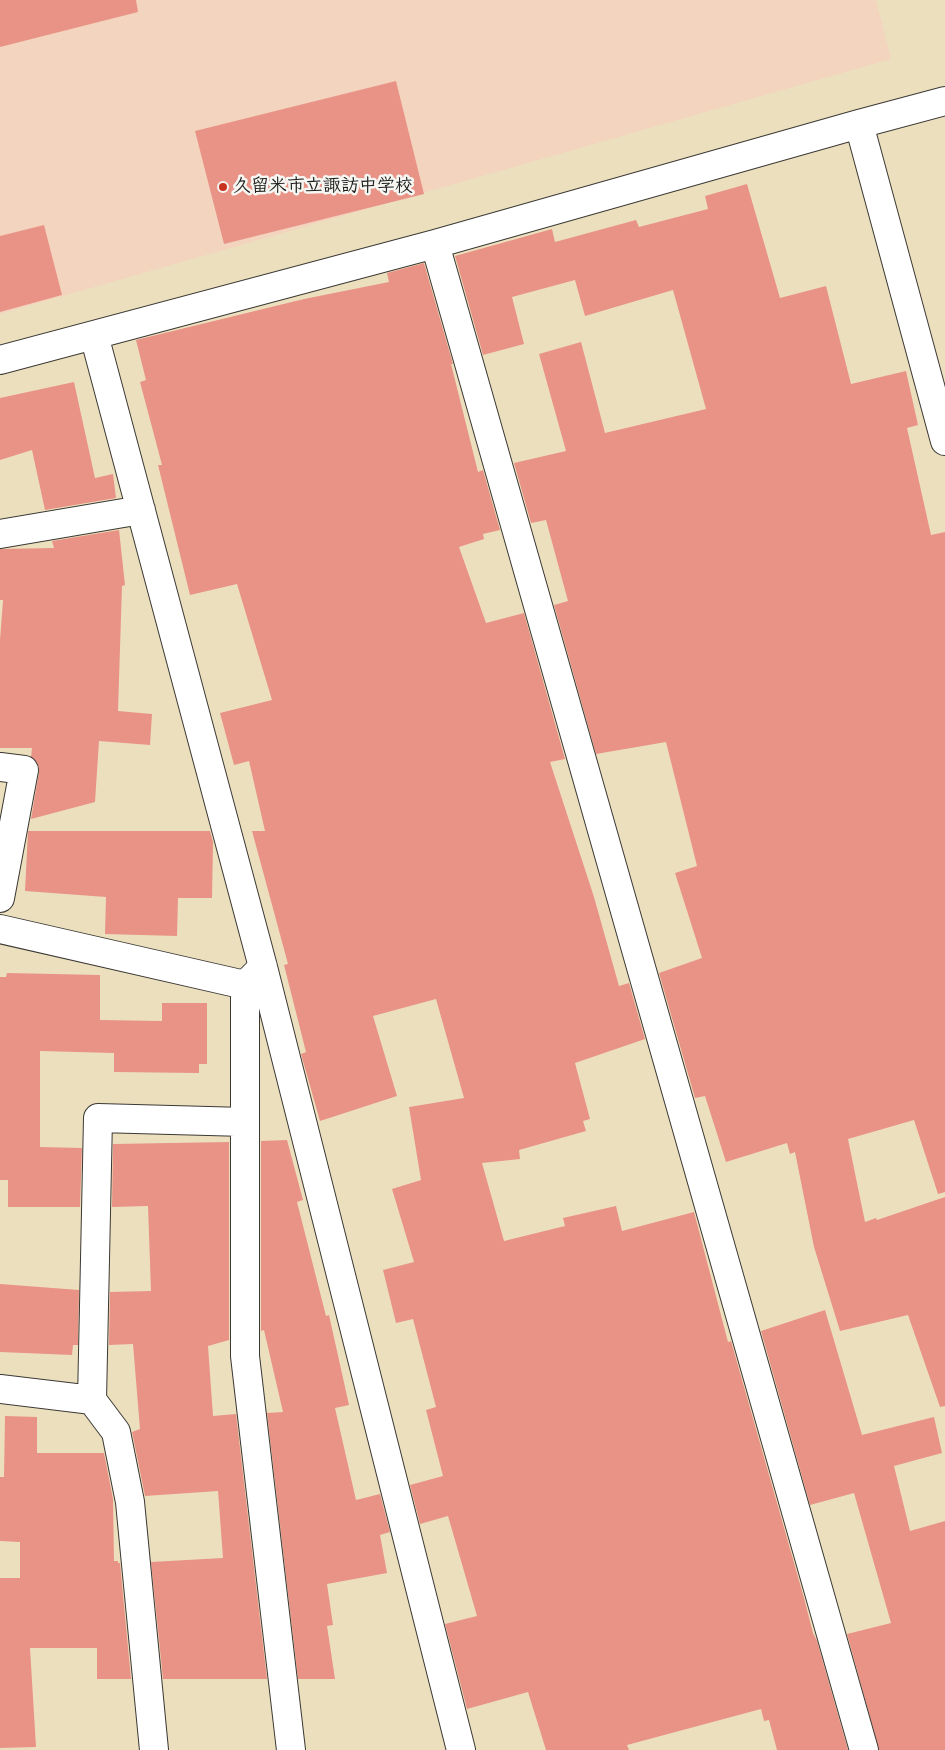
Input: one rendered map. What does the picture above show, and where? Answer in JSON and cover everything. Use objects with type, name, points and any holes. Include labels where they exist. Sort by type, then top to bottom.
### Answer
[{"type":"street","points":[[0,360],[435,244],[945,101]]},
{"type":"street","points":[[860,124],[945,441]]},
{"type":"street","points":[[435,244],[864,1750]]},
{"type":"street","points":[[94,335],[141,510],[254,976],[461,1750]]},
{"type":"street","points":[[0,534],[141,510]]},
{"type":"street","points":[[0,767],[24,770],[0,898]]},
{"type":"street","points":[[0,929],[254,976]]},
{"type":"street","points":[[254,976],[245,1122],[245,1356],[292,1750]]},
{"type":"street","points":[[154,1750],[130,1502],[116,1432],[92,1400],[98,1118],[245,1122]]},
{"type":"street","points":[[0,1389],[92,1400]]},
{"type":"shaded area","name":"久留米市立諏訪中学校","points":[[0,0],[876,0],[891,59],[0,314]]},
{"type":"building","points":[[0,0],[136,0],[138,12],[0,47]]},
{"type":"building","points":[[396,81],[424,194],[224,244],[195,131]]},
{"type":"building","points":[[747,184],[780,298],[826,286],[851,384],[906,371],[918,425],[907,428],[931,535],[945,532],[945,1192],[938,1194],[914,1120],[848,1139],[865,1222],[876,1218],[877,1220],[945,1197],[945,1406],[940,1407],[908,1315],[840,1331],[814,1247],[795,1152],[790,1154],[787,1143],[726,1162],[705,1096],[695,1098],[659,973],[702,958],[675,873],[697,866],[666,742],[596,754],[554,605],[568,601],[546,520],[531,523],[514,463],[566,451],[539,354],[581,342],[605,433],[706,409],[673,290],[585,316],[575,280],[512,297],[524,344],[483,355],[455,256],[552,229],[555,242],[636,220],[639,227],[708,209],[705,196]]},
{"type":"building","points":[[44,225],[62,295],[0,312],[0,236]]},
{"type":"building","points":[[424,263],[453,364],[451,364],[478,472],[483,470],[500,530],[483,534],[484,539],[459,547],[486,623],[524,613],[565,759],[550,762],[594,897],[619,986],[629,983],[645,1039],[575,1063],[590,1119],[583,1121],[586,1131],[519,1150],[520,1159],[482,1163],[504,1241],[565,1226],[563,1218],[616,1206],[622,1231],[694,1212],[728,1342],[731,1341],[848,1750],[777,1750],[769,1720],[764,1721],[761,1709],[627,1745],[629,1750],[546,1750],[528,1692],[467,1709],[445,1624],[477,1616],[448,1516],[420,1524],[410,1485],[443,1476],[426,1410],[436,1407],[413,1319],[396,1323],[383,1270],[414,1262],[392,1189],[421,1180],[409,1107],[464,1098],[436,999],[373,1016],[397,1096],[320,1121],[301,1054],[306,1052],[284,965],[288,964],[252,831],[265,831],[249,761],[234,765],[220,713],[272,700],[237,584],[190,595],[158,465],[162,465],[140,382],[146,380],[136,340],[304,299],[389,282],[387,273]]},
{"type":"building","points":[[74,382],[95,478],[113,474],[116,498],[45,510],[32,450],[0,460],[0,398]]},
{"type":"building","points":[[119,530],[125,585],[122,586],[118,711],[152,714],[150,745],[99,741],[95,802],[31,819],[39,772],[38,764],[31,757],[32,748],[0,748],[0,640],[3,600],[0,600],[0,549],[54,548],[52,541]]},
{"type":"building","points":[[28,831],[210,831],[213,842],[212,898],[178,898],[177,936],[105,934],[106,897],[25,891]]},
{"type":"building","points":[[7,973],[100,975],[100,1020],[162,1021],[162,1003],[207,1003],[207,1064],[199,1064],[199,1073],[114,1072],[114,1053],[40,1051],[40,1147],[82,1148],[80,1207],[8,1207],[8,1180],[0,1180],[0,977],[6,977]]},
{"type":"building","points":[[287,1140],[303,1200],[297,1202],[326,1316],[329,1315],[349,1405],[335,1408],[356,1500],[380,1494],[390,1532],[380,1535],[387,1573],[327,1584],[333,1625],[327,1626],[335,1679],[298,1679],[267,1413],[283,1412],[264,1330],[261,1331],[261,1141]]},
{"type":"building","points":[[229,1142],[229,1340],[208,1346],[213,1416],[236,1414],[267,1679],[163,1679],[151,1562],[223,1558],[218,1491],[145,1496],[132,1432],[140,1429],[133,1344],[109,1345],[110,1292],[151,1291],[148,1206],[112,1207],[113,1144]]},
{"type":"building","points":[[0,1284],[79,1290],[78,1345],[73,1345],[72,1355],[0,1352]]},
{"type":"building","points":[[825,1310],[862,1435],[934,1417],[942,1453],[894,1466],[910,1531],[945,1521],[945,1750],[879,1750],[847,1634],[891,1623],[854,1493],[810,1505],[761,1331]]},
{"type":"building","points":[[5,1416],[37,1417],[37,1453],[104,1453],[113,1499],[114,1561],[120,1563],[131,1679],[97,1679],[97,1648],[30,1648],[36,1747],[0,1748],[0,1578],[20,1578],[20,1542],[0,1541],[0,1477],[4,1477]]},
{"type":"place","name":"久留米市立諏訪中学校","points":[[223,187]]}]
